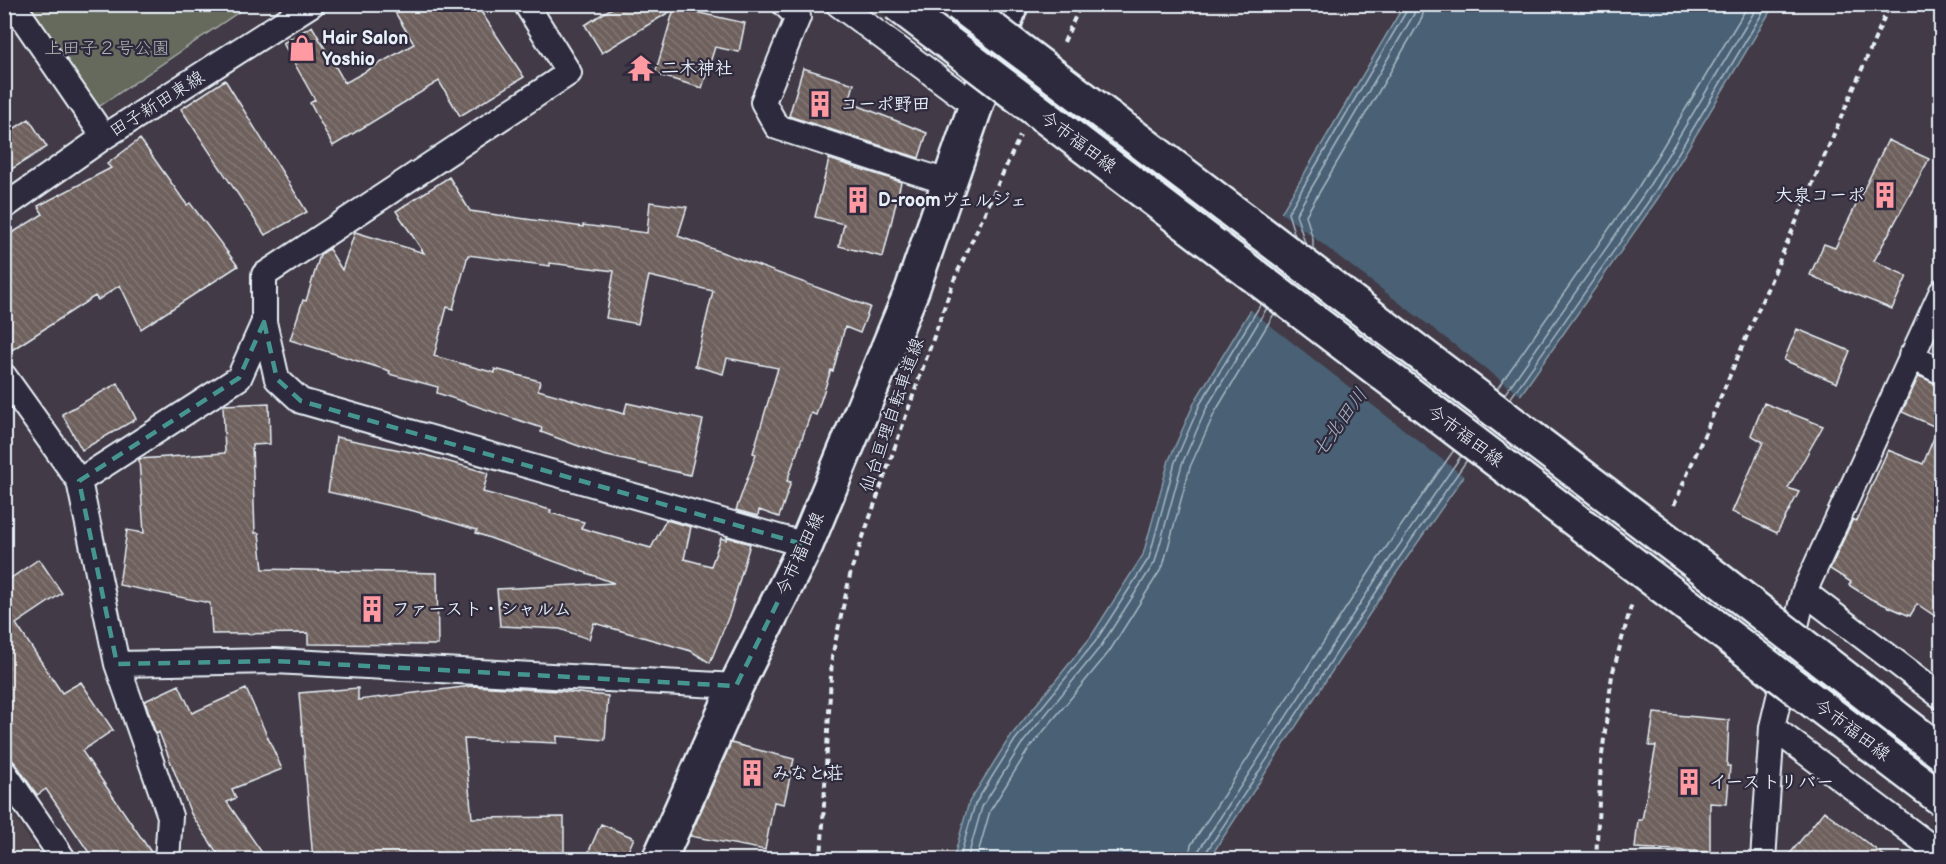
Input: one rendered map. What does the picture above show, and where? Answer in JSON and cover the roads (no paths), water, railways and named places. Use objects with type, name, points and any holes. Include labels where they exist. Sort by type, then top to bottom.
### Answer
[{"type":"main road","name":"今市福田線","points":[[897,4],[1941,799]]},
{"type":"main road","name":"今市福田線","points":[[958,4],[1696,563],[1941,753]]},
{"type":"main road","name":"今市福田線","points":[[659,860],[736,686],[806,545],[912,290],[1011,4]]},
{"type":"street","points":[[13,4],[104,137]]},
{"type":"street","name":"田子新田東線","points":[[4,207],[282,13],[312,4]]},
{"type":"street","points":[[526,4],[569,73],[264,275],[264,322],[277,379],[301,401],[806,545]]},
{"type":"street","points":[[784,4],[798,16],[763,102],[777,127],[950,183]]},
{"type":"street","points":[[838,4],[977,107]]},
{"type":"street","points":[[1763,860],[1772,727],[1804,592],[1941,291]]},
{"type":"street","points":[[80,481],[239,378],[264,322]]},
{"type":"street","points":[[1911,356],[1941,372]]},
{"type":"street","points":[[4,376],[80,481],[117,664],[170,816],[168,860]]},
{"type":"street","points":[[1804,592],[1941,697]]},
{"type":"street","points":[[117,664],[275,661],[736,686]]},
{"type":"street","points":[[1772,727],[1941,855]]},
{"type":"street","points":[[4,772],[64,860]]},
{"type":"water","name":"七北田川","points":[[1404,5],[1774,5],[1658,198],[1395,575],[1209,859],[953,860],[969,802],[1010,737],[1090,638],[1143,555],[1169,460],[1195,401],[1291,244],[1281,213]]},
{"type":"place","name":"Hair Salon Yoshio","points":[[302,48]]},
{"type":"place","name":"二木神社","points":[[641,68]]},
{"type":"place","name":"コーポ野田","points":[[820,104]]},
{"type":"place","name":"大泉コーポ","points":[[1885,195]]},
{"type":"place","name":"D-roomヴェルジェ","points":[[858,200]]},
{"type":"place","name":"ファースト・シャルム","points":[[372,609]]},
{"type":"place","name":"みなと荘","points":[[752,773]]},
{"type":"place","name":"イーストリバー","points":[[1689,782]]},
{"type":"park label","name":"上田子２号公園","points":[[107,48]]}]
